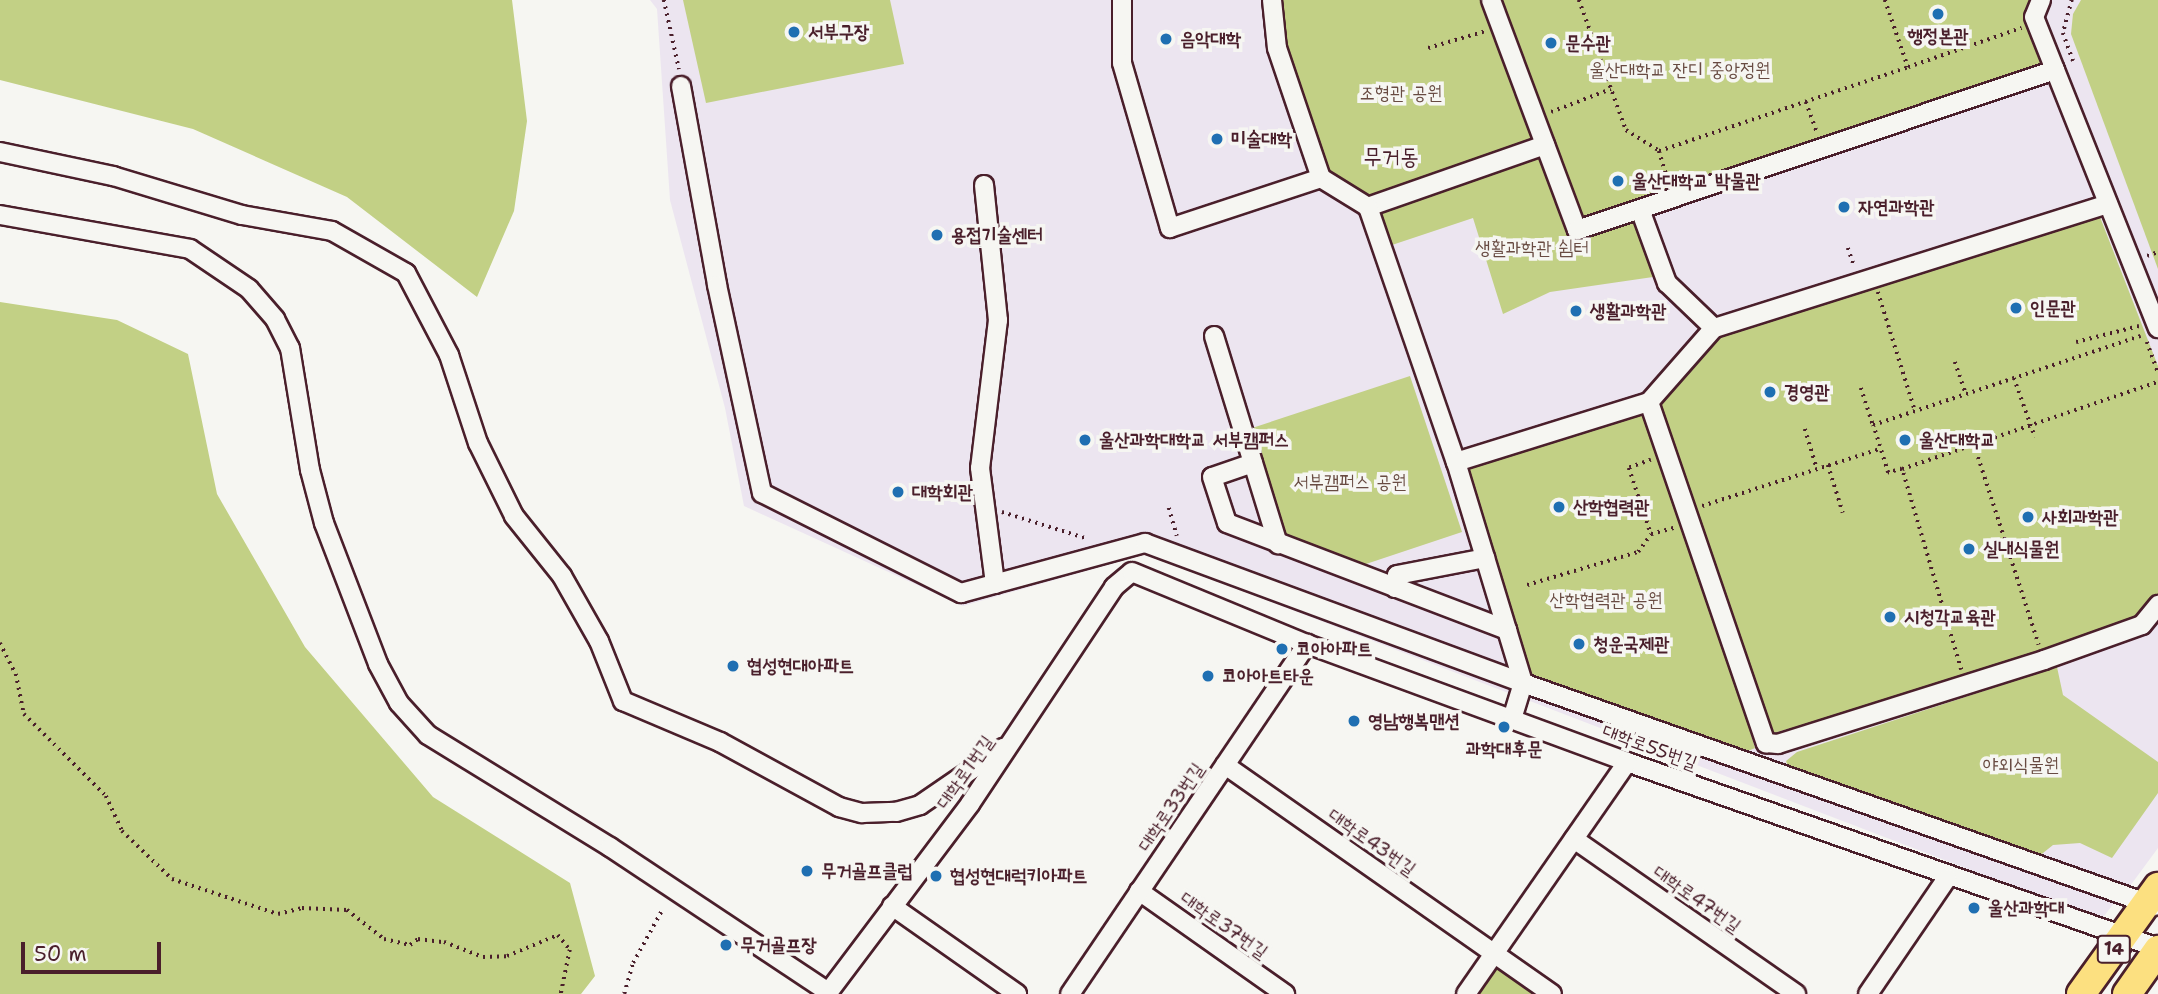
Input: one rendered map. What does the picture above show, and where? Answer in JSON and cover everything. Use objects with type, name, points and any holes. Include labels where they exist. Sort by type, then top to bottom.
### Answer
[{"type":"main road","name":"14","points":[[2081,994],[2154,899]]},
{"type":"main road","name":"14","points":[[2127,994],[2158,949]]},
{"type":"street","points":[[1122,0],[1122,63],[1170,228],[1321,178]]},
{"type":"street","points":[[1272,0],[1277,48],[1321,178],[1368,207],[1456,462],[1523,682],[1512,720]]},
{"type":"street","points":[[1491,0],[1577,230],[1641,212],[2055,69]]},
{"type":"street","points":[[2041,0],[2034,17],[2036,23],[2157,325]]},
{"type":"street","points":[[681,86],[717,285],[762,494],[961,593],[1145,542],[1523,682],[2154,899]]},
{"type":"street","points":[[1368,207],[1545,145]]},
{"type":"street","points":[[0,152],[113,176],[242,215],[332,231],[406,273],[449,355],[478,443],[514,516],[562,576],[599,641],[623,701],[720,742],[839,807],[862,813],[895,812],[920,805],[1010,744]]},
{"type":"street","points":[[984,185],[998,320],[979,468],[995,584]]},
{"type":"street","points":[[1456,462],[1649,402],[1714,328],[2108,204]]},
{"type":"street","points":[[1641,212],[1667,283],[1714,328]]},
{"type":"street","points":[[0,215],[190,249],[249,289],[275,319],[290,348],[310,470],[324,523],[378,664],[399,704],[428,735],[610,847],[828,993]]},
{"type":"street","points":[[1214,336],[1278,544]]},
{"type":"street","points":[[1649,402],[1775,770]]},
{"type":"street","points":[[1253,463],[1212,477],[1227,523],[1507,630]]},
{"type":"street","points":[[1395,588],[1397,575],[1485,558]]},
{"type":"street","name":"대학로1번길","points":[[828,993],[1010,744],[1114,587],[1132,572]]},
{"type":"street","name":"대학로55번길","points":[[1132,572],[1307,644],[1512,720],[1947,878],[2158,949]]},
{"type":"street","points":[[1766,743],[1777,744],[2044,660],[2142,625],[2158,605]]},
{"type":"street","name":"대학로33번길","points":[[1070,994],[1307,644]]},
{"type":"street","points":[[1466,994],[1627,762]]},
{"type":"street","name":"대학로43번길","points":[[1225,765],[1552,994]]},
{"type":"street","name":"대학로47번길","points":[[1573,839],[1796,994]]},
{"type":"street","points":[[1868,994],[1947,878]]},
{"type":"street","name":"대학로37번길","points":[[1139,891],[1285,994]]},
{"type":"street","points":[[892,906],[1017,994]]},
{"type":"path","points":[[664,0],[681,86]]},
{"type":"path","points":[[1579,0],[1626,130],[1659,151],[1674,199]]},
{"type":"path","points":[[1885,0],[1908,67]]},
{"type":"path","points":[[1659,151],[2036,23]]},
{"type":"path","points":[[1428,48],[1501,27]]},
{"type":"path","points":[[1549,113],[1611,89]]},
{"type":"path","points":[[1806,102],[1823,149]]},
{"type":"path","points":[[2144,257],[2158,252]]},
{"type":"path","points":[[1875,281],[1916,411]]},
{"type":"path","points":[[2076,342],[2157,325]]},
{"type":"path","points":[[1873,425],[2145,335],[2158,373]]},
{"type":"path","points":[[1955,362],[1966,394]]},
{"type":"path","points":[[2014,378],[2035,437]]},
{"type":"path","points":[[1861,388],[1888,473],[2158,382]]},
{"type":"path","points":[[1805,429],[1817,469]]},
{"type":"path","points":[[1974,444],[2040,647]]},
{"type":"path","points":[[1700,506],[1881,449]]},
{"type":"path","points":[[1651,534],[1629,468],[1667,454]]},
{"type":"path","points":[[1828,466],[1843,513]]},
{"type":"path","points":[[1902,468],[1961,671]]},
{"type":"path","points":[[985,506],[1120,550]]},
{"type":"path","points":[[1169,508],[1183,556]]},
{"type":"path","points":[[1527,585],[1638,552],[1651,534],[1690,523]]},
{"type":"path","points":[[0,643],[16,674],[24,714],[106,796],[122,831],[172,879],[278,914],[302,908],[347,910],[384,939],[410,945],[418,939],[444,942],[483,957],[507,956],[558,934],[570,950],[561,994]]},
{"type":"path","points":[[624,994],[633,963],[661,912]]},
{"type":"shaded area","points":[[650,0],[2158,0],[2158,848],[2130,886],[1994,837],[2127,886],[2101,920],[1146,554],[963,606],[744,506],[725,408],[670,200],[657,9]]},
{"type":"green space","points":[[0,0],[512,0],[527,121],[514,211],[477,297],[347,197],[193,129],[0,80]]},
{"type":"green space","name":"서부구장","points":[[683,0],[890,0],[904,64],[706,103]]},
{"type":"green space","name":"조형관 공원","points":[[1279,0],[1487,0],[1539,139],[1369,202],[1327,175],[1284,45]]},
{"type":"green space","name":"울산대학교 잔디 중앙정원","points":[[1491,0],[2041,0],[2034,17],[2055,70],[1577,230]]},
{"type":"green space","points":[[2081,0],[2158,0],[2158,269],[2071,34],[2073,14]]},
{"type":"green space","name":"생활과학관 쉼터","points":[[1542,153],[1575,236],[1634,218],[1653,277],[1550,292],[1503,314],[1473,218],[1392,245],[1380,211]]},
{"type":"green space","points":[[2100,217],[2158,366],[2158,594],[2137,619],[1961,680],[1774,733],[1656,402],[1712,338]]},
{"type":"green space","points":[[0,302],[117,320],[188,354],[217,494],[305,647],[433,797],[570,883],[595,976],[581,994],[0,994]]},
{"type":"green space","name":"서부캠퍼스 공원","points":[[1410,376],[1462,532],[1348,570],[1278,544],[1243,431]]},
{"type":"green space","name":"산학협력관 공원","points":[[1642,415],[1730,666],[1755,748],[1748,751],[1532,678],[1513,620],[1467,470]]},
{"type":"green space","name":"야외식물원","points":[[2057,667],[2063,695],[2158,762],[2158,793],[2112,858],[2080,843],[2053,845],[2038,857],[1789,769],[1786,761],[1797,752]]},
{"type":"green space","points":[[1497,965],[1538,994],[1477,994]]},
{"type":"place","name":"행정본관","points":[[1938,14]]},
{"type":"place","name":"서부구장","points":[[794,32]]},
{"type":"place","name":"음악대학","points":[[1166,39]]},
{"type":"place","name":"문수관","points":[[1551,43]]},
{"type":"place","name":"미술대학","points":[[1217,139]]},
{"type":"place","name":"울산대학교 박물관","points":[[1618,181]]},
{"type":"place","name":"자연과학관","points":[[1844,207]]},
{"type":"place","name":"용접기술센터","points":[[937,235]]},
{"type":"place","name":"인문관","points":[[2016,308]]},
{"type":"place","name":"생활과학관","points":[[1576,311]]},
{"type":"place","name":"경영관","points":[[1770,392]]},
{"type":"place","name":"울산과학대학교 서부캠퍼스","points":[[1085,440]]},
{"type":"place","name":"울산대학교","points":[[1905,440]]},
{"type":"place","name":"대학회관","points":[[898,492]]},
{"type":"place","name":"산학협력관","points":[[1559,507]]},
{"type":"place","name":"사회과학관","points":[[2028,517]]},
{"type":"place","name":"실내식물원","points":[[1969,549]]},
{"type":"place","name":"시청각교육관","points":[[1890,617]]},
{"type":"place","name":"청운국제관","points":[[1579,644]]},
{"type":"place","name":"코아아파트","points":[[1282,649]]},
{"type":"place","name":"협성현대아파트","points":[[733,666]]},
{"type":"place","name":"코아아트타운","points":[[1208,676]]},
{"type":"place","name":"영남행복맨션","points":[[1354,721]]},
{"type":"place","name":"과학대후문","points":[[1504,727]]},
{"type":"place","name":"무거골프클럽","points":[[807,871]]},
{"type":"place","name":"협성현대럭키아파트","points":[[936,876]]},
{"type":"place","name":"울산과학대","points":[[1974,908]]},
{"type":"place","name":"무거골프장","points":[[726,945]]},
{"type":"district","name":"무거동","points":[[1391,156]]}]
